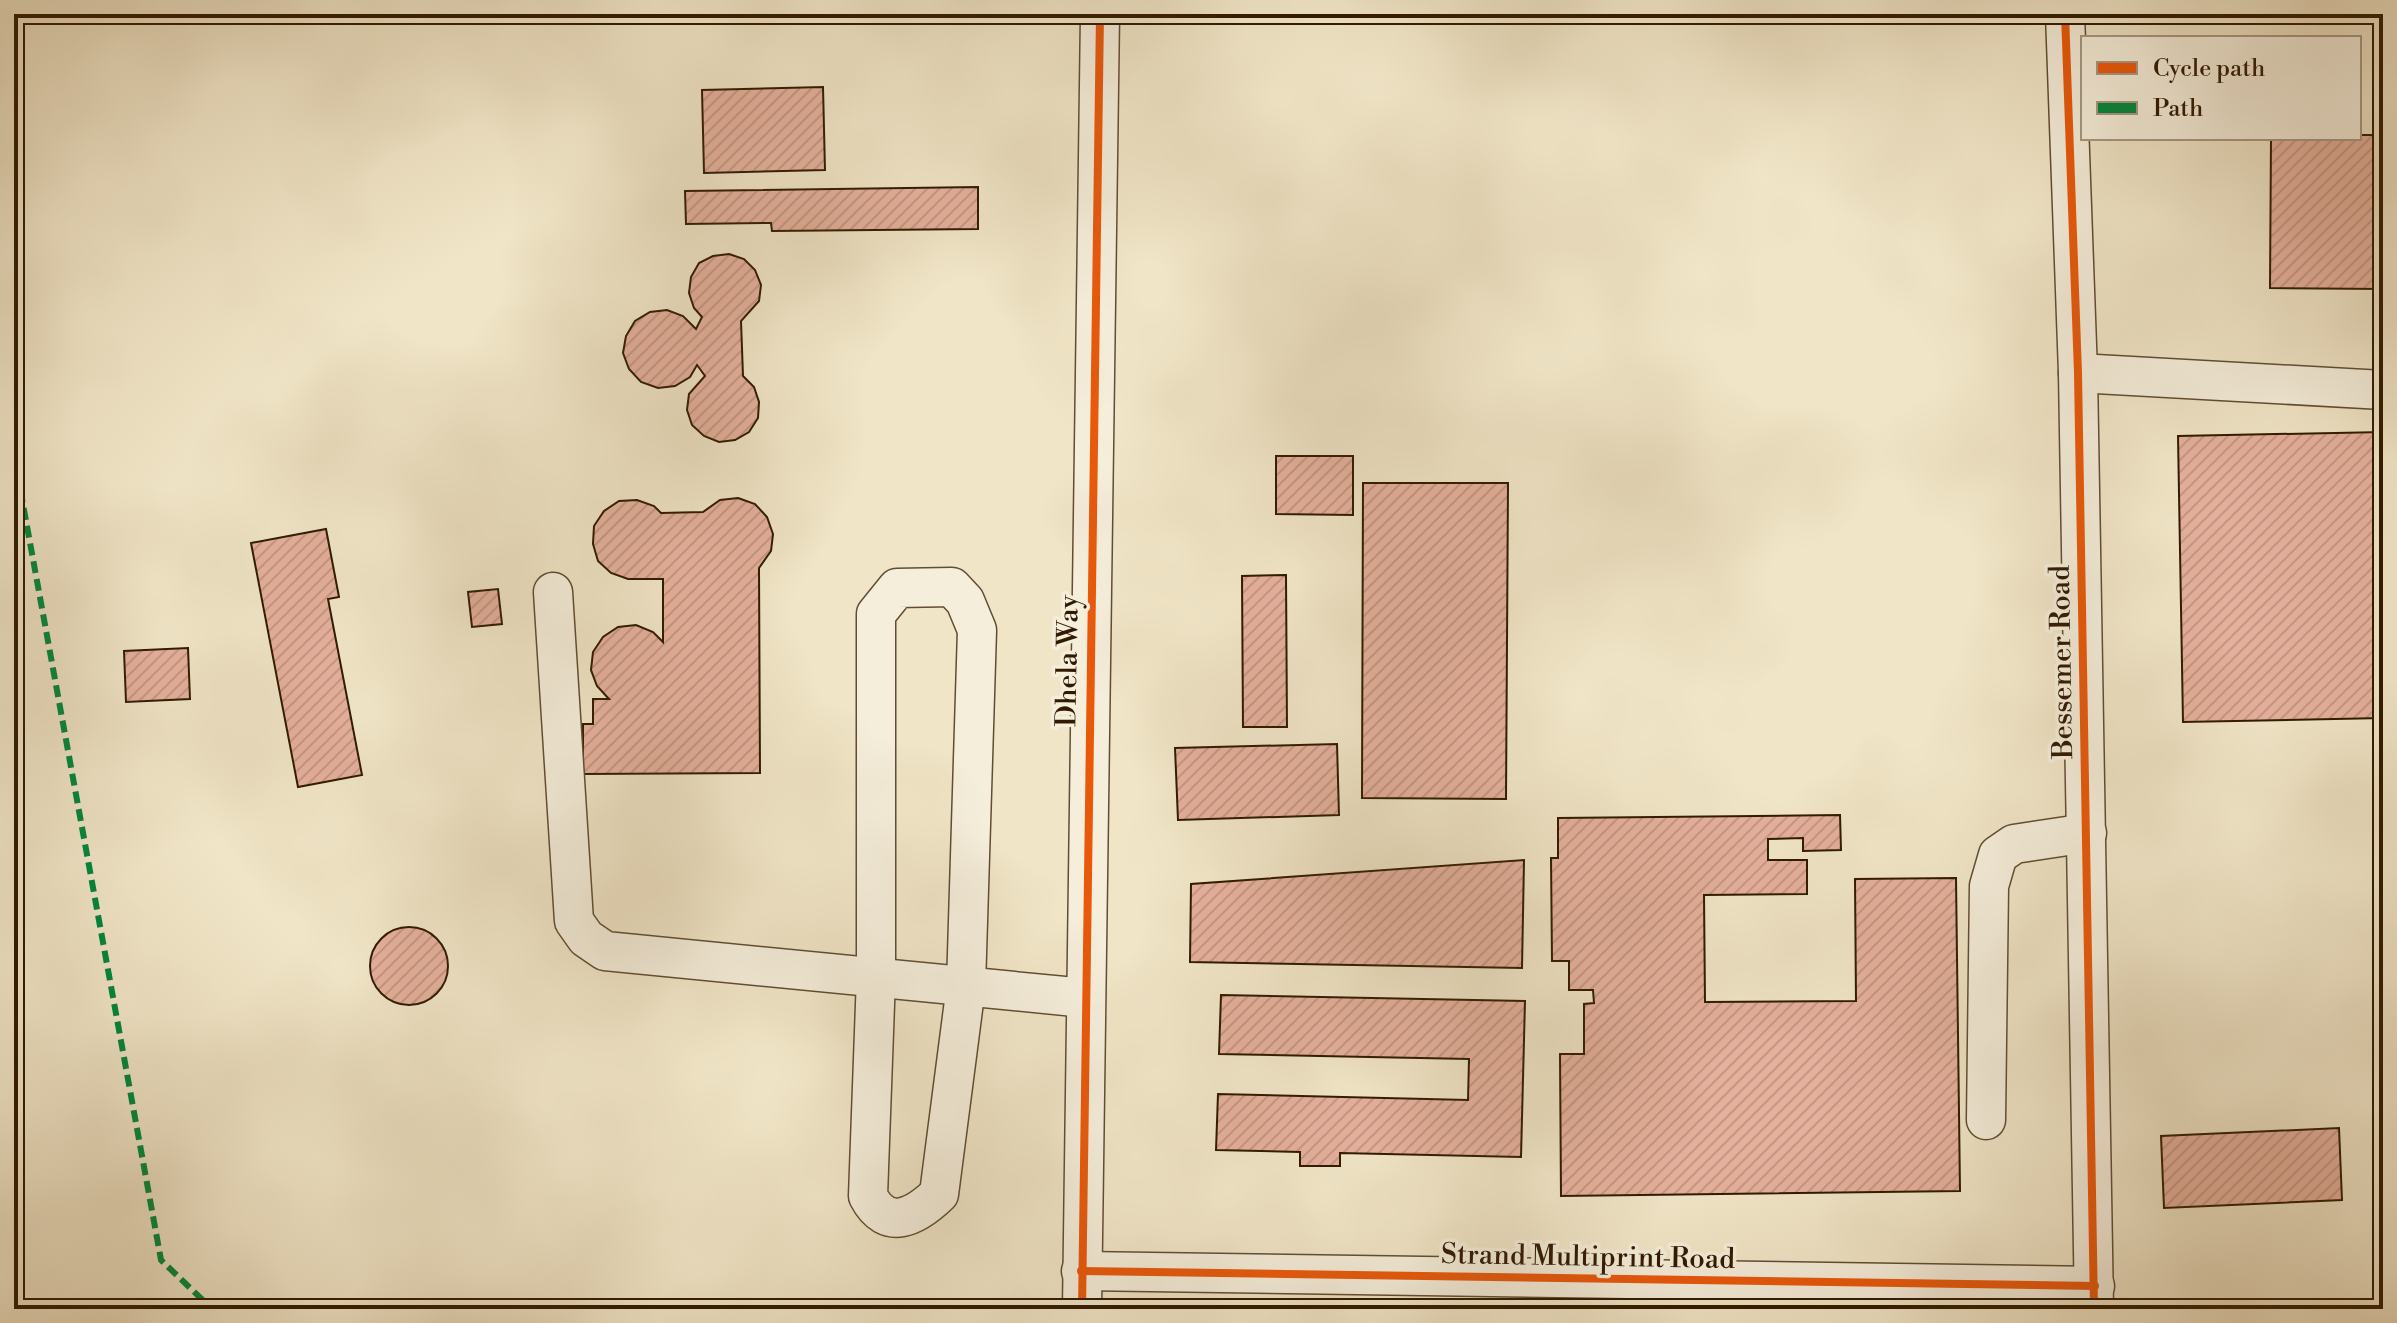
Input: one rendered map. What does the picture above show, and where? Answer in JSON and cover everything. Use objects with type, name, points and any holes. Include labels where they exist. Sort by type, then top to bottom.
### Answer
[{"type":"street","name":"Dhela Way","points":[[1082,1309],[1100,14]]},
{"type":"street","name":"Bessemer Road","points":[[2065,14],[2078,373],[2094,1297]]},
{"type":"street","points":[[2078,373],[2383,390]]},
{"type":"street","points":[[952,587],[965,601],[977,630],[966,986],[939,1194],[923,1209],[901,1218],[885,1216],[874,1208],[868,1196],[876,977],[876,614],[897,588],[952,587]]},
{"type":"street","points":[[553,592],[574,921],[586,938],[605,951],[1085,998]]},
{"type":"street","points":[[1986,1120],[1989,886],[1998,855],[2014,844],[2087,833]]},
{"type":"street","name":"Strand Multiprint Road","points":[[1081,1271],[2094,1297]]},
{"type":"building","points":[[631,14],[970,14],[970,19],[631,22]]},
{"type":"building","points":[[823,87],[825,170],[704,173],[702,90]]},
{"type":"building","points":[[2361,135],[2383,135],[2383,289],[2270,288],[2271,140],[2361,140]]},
{"type":"building","points":[[978,187],[978,229],[772,231],[771,223],[686,224],[685,191]]},
{"type":"building","points":[[729,254],[744,259],[755,270],[761,285],[759,301],[741,321],[743,376],[754,387],[759,402],[758,418],[749,432],[735,440],[719,442],[704,436],[692,425],[687,410],[689,394],[705,376],[697,365],[690,377],[675,386],[658,388],[641,382],[629,369],[623,353],[626,336],[635,321],[650,312],[667,310],[683,316],[696,329],[702,317],[694,308],[689,293],[691,277],[699,263],[713,256]]},
{"type":"building","points":[[2383,432],[2383,718],[2183,722],[2178,436]]},
{"type":"building","points":[[1276,456],[1353,456],[1353,515],[1276,514]]},
{"type":"building","points":[[1363,483],[1508,483],[1506,799],[1362,798]]},
{"type":"building","points":[[738,498],[755,504],[767,517],[773,534],[771,551],[759,568],[760,773],[583,774],[583,724],[593,724],[593,699],[609,699],[597,686],[591,670],[593,652],[603,637],[618,627],[636,625],[653,632],[663,642],[663,579],[628,579],[611,573],[598,561],[593,544],[594,526],[604,511],[619,501],[637,500],[654,506],[661,513],[703,512],[720,500]]},
{"type":"building","points":[[326,529],[339,597],[328,599],[362,775],[298,787],[251,543]]},
{"type":"building","points":[[1286,575],[1287,727],[1243,727],[1242,576]]},
{"type":"building","points":[[498,589],[502,624],[472,627],[468,592]]},
{"type":"building","points":[[188,648],[190,699],[126,702],[124,651]]},
{"type":"building","points":[[1337,744],[1339,815],[1178,820],[1175,748]]},
{"type":"building","points":[[1840,815],[1841,850],[1803,851],[1803,838],[1768,839],[1768,860],[1807,860],[1807,894],[1704,895],[1705,1002],[1856,1001],[1855,879],[1956,878],[1960,1191],[1561,1196],[1560,1054],[1584,1054],[1584,1004],[1594,1003],[1593,990],[1569,990],[1569,961],[1552,961],[1551,858],[1558,858],[1558,818]]},
{"type":"building","points":[[1524,860],[1522,968],[1190,962],[1191,884]]},
{"type":"building","points":[[401,927],[417,927],[431,933],[442,944],[448,966],[442,988],[431,999],[417,1005],[401,1005],[387,999],[376,988],[370,974],[370,958],[376,944],[387,933]]},
{"type":"building","points":[[1221,995],[1525,1001],[1521,1157],[1340,1153],[1340,1166],[1300,1166],[1300,1152],[1216,1150],[1218,1094],[1468,1100],[1469,1059],[1219,1054]]},
{"type":"building","points":[[2339,1128],[2342,1200],[2164,1208],[2161,1136]]},
{"type":"building","points":[[2383,1130],[2383,1309],[2379,1309],[2378,1131]]},
{"type":"marked path","points":[[14,455],[161,1260],[212,1309]]},
{"type":"cycle path","points":[[1082,1309],[1100,14]]},
{"type":"cycle path","points":[[2065,14],[2078,373],[2094,1309]]},
{"type":"cycle path","points":[[1081,1271],[2095,1286]]}]
